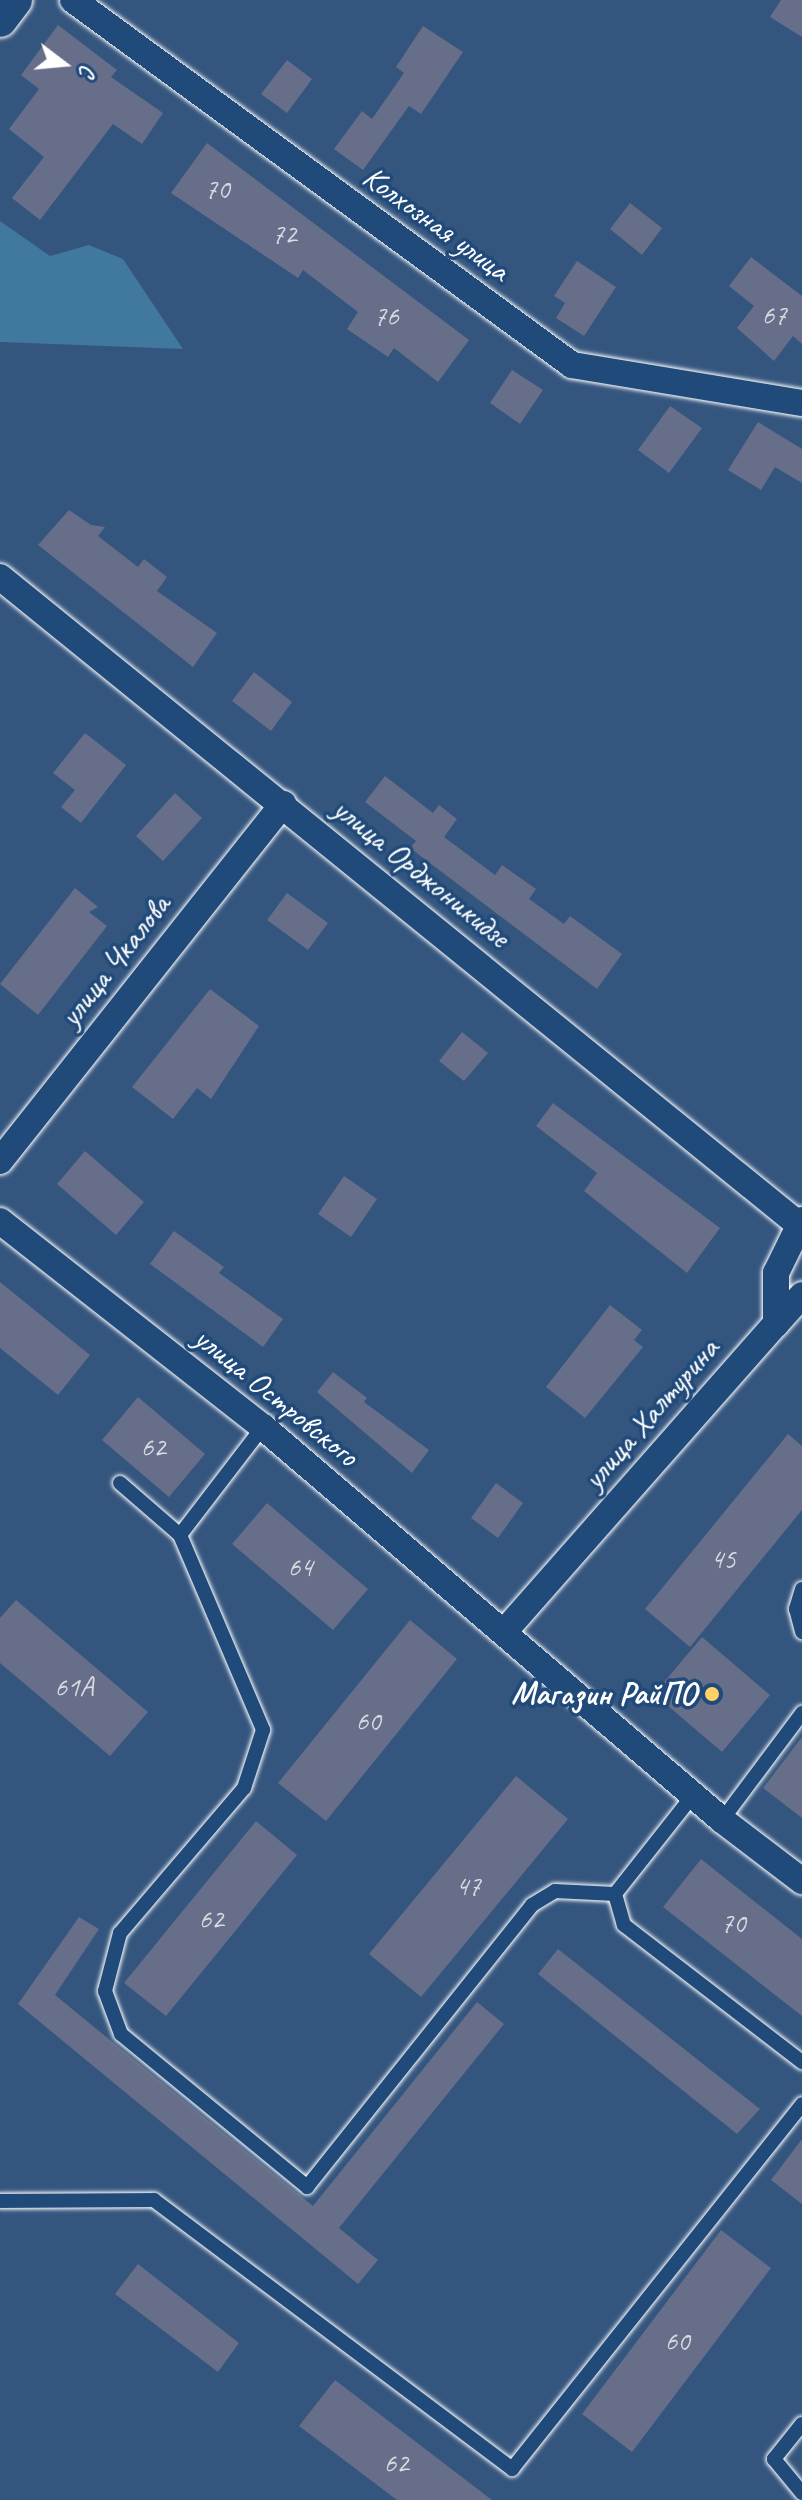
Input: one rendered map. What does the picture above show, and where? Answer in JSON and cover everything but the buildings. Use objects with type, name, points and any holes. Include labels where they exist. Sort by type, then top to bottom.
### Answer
[{"type":"street","points":[[0,20],[15,0]]},
{"type":"street","name":"Колхозная улица","points":[[73,0],[572,365],[802,403]]},
{"type":"street","name":"улица Орджоникидзе","points":[[0,577],[800,1221]]},
{"type":"street","name":"улица Чкалова","points":[[0,1161],[283,804]]},
{"type":"street","name":"улица Островского","points":[[0,1221],[263,1427],[722,1820],[802,1881]]},
{"type":"street","points":[[776,1324],[776,1273],[800,1221]]},
{"type":"street","name":"улица Халтурина","points":[[504,1632],[802,1295]]},
{"type":"lane","points":[[180,1535],[263,1427]]},
{"type":"lane","points":[[120,1483],[180,1535],[263,1730],[244,1788],[120,1933],[105,1991],[121,2034],[307,2187],[532,1905],[555,1891],[615,1894]]},
{"type":"lane","points":[[802,1589],[796,1609],[802,1632]]},
{"type":"lane","points":[[722,1820],[802,1713]]},
{"type":"lane","points":[[615,1894],[694,1794]]},
{"type":"lane","points":[[615,1894],[624,1925],[802,2062]]},
{"type":"lane","points":[[0,2201],[154,2200],[512,2469],[802,2104]]},
{"type":"lane","points":[[802,2424],[774,2459],[802,2493]]},
{"type":"water","points":[[0,221],[50,256],[89,245],[123,259],[183,349],[0,342]]},
{"type":"place","name":"Магазин РайПО","points":[[712,1694]]}]
